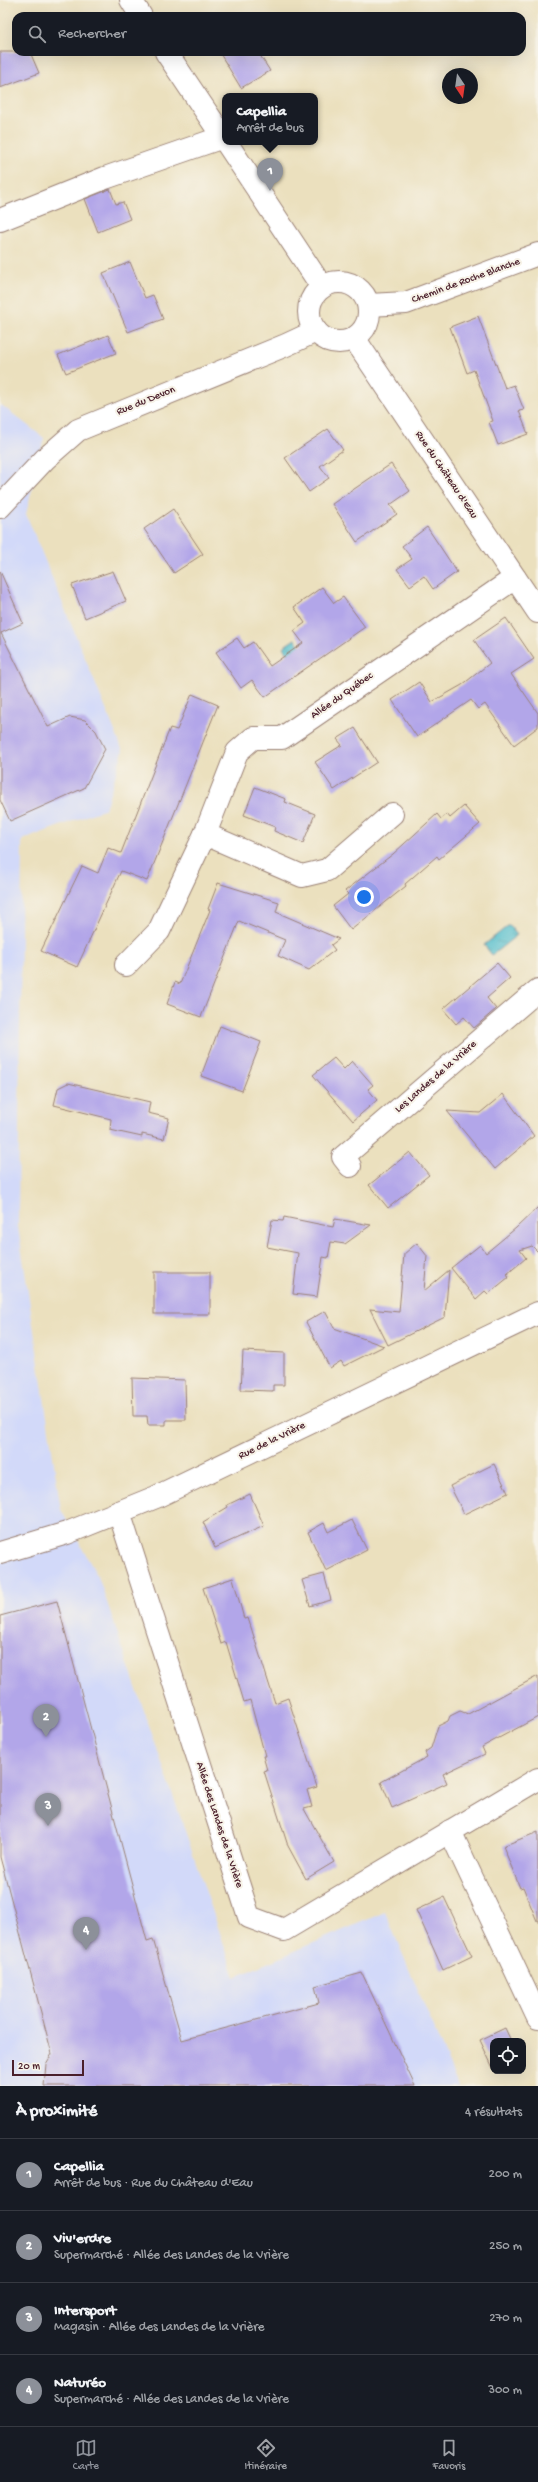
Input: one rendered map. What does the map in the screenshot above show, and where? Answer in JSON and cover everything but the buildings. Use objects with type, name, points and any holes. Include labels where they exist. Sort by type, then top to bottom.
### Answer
[{"type":"street","points":[[131,0],[139,12]]},
{"type":"street","points":[[169,56],[222,136]]},
{"type":"street","points":[[0,220],[105,178],[222,141]]},
{"type":"street","points":[[228,145],[322,287]]},
{"type":"street","name":"Chemin de Roche Blanche","points":[[369,305],[406,303],[538,254]]},
{"type":"street","points":[[341,282],[359,288],[369,305],[367,324],[354,338],[346,341],[330,340],[316,331],[309,312],[315,294],[322,287],[341,282]]},
{"type":"street","name":"Rue du Devon","points":[[0,507],[45,459],[78,430],[286,346],[316,331]]},
{"type":"street","name":"Rue du Château d'Eau","points":[[354,338],[538,612]]},
{"type":"street","name":"Allée du Québec","points":[[126,965],[159,931],[205,834],[237,752],[254,738],[282,738],[515,578]]},
{"type":"street","points":[[205,834],[302,876],[327,870],[392,814]]},
{"type":"street","name":"Les Landes de la Vrière","points":[[350,1166],[343,1157],[538,990]]},
{"type":"street","name":"Rue de la Vrière","points":[[0,1553],[67,1534],[119,1512],[226,1464],[538,1313]]},
{"type":"street","name":"Allée des Landes de la Vrière","points":[[119,1512],[249,1917],[284,1930],[538,1779]]},
{"type":"street","points":[[450,1831],[538,2018]]},
{"type":"shaded area","points":[[0,404],[44,438],[26,514],[123,751],[105,809],[22,840],[18,1226],[61,1510],[99,1579],[235,1977],[385,1912],[458,2086],[0,2086]]},
{"type":"water","points":[[295,639],[312,661],[300,670],[283,647]]},
{"type":"water","points":[[509,925],[517,935],[492,955],[484,945]]},
{"type":"place","name":"Capellia","points":[[270,191]]},
{"type":"place","name":"Viv'erdre","points":[[46,1737]]},
{"type":"place","name":"Intersport","points":[[48,1826]]},
{"type":"place","name":"Naturéo","points":[[86,1950]]}]
